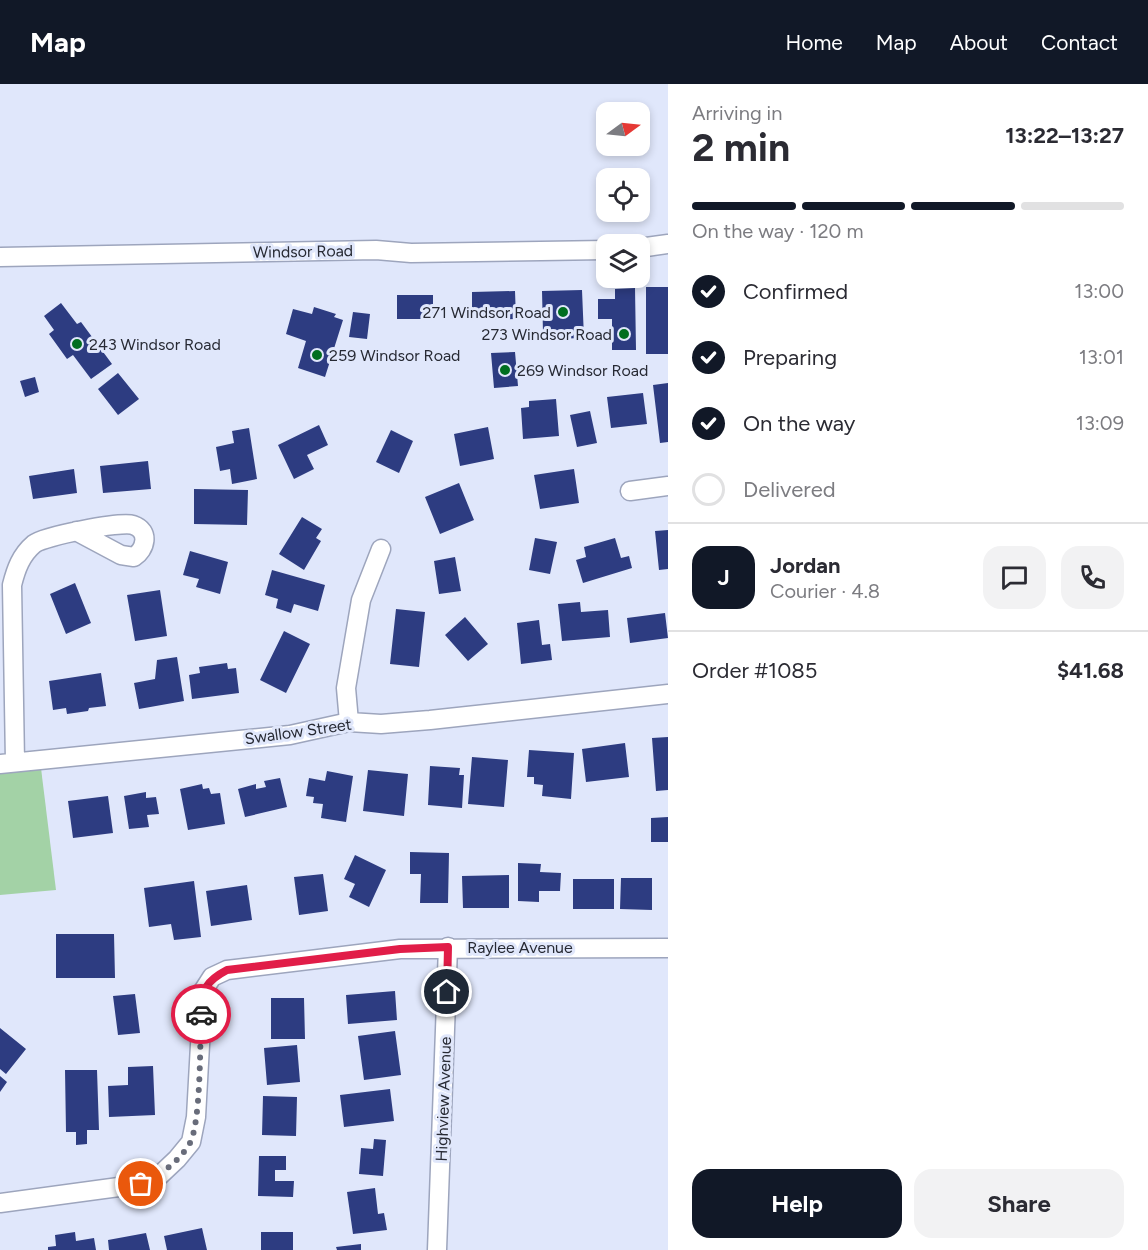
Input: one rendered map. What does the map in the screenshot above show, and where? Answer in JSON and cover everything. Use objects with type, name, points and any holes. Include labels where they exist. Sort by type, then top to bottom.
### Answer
[{"type":"street","points":[[650,246],[668,244]]},
{"type":"street","name":"Windsor Road","points":[[0,257],[376,250],[411,253],[596,250]]},
{"type":"street","points":[[630,491],[668,486]]},
{"type":"street","points":[[7,763],[12,585],[15,571],[22,558],[35,543],[52,536],[76,531]]},
{"type":"street","points":[[349,722],[346,688],[361,600],[381,549]]},
{"type":"street","name":"Swallow Street","points":[[7,763],[290,735],[349,722],[381,724],[430,720],[668,694]]},
{"type":"street","name":"Raylee Avenue","points":[[0,1203],[141,1184],[159,1176],[177,1159],[191,1142],[196,1117],[201,1007],[204,991],[212,977],[227,970],[400,949],[448,947],[668,948]]},
{"type":"street","name":"Highview Avenue","points":[[437,1250],[448,947]]},
{"type":"green space","points":[[40,760],[56,890],[0,895],[0,764]]},
{"type":"building","points":[[668,287],[668,354],[646,354],[646,288]]},
{"type":"building","name":"273 Windsor Road","points":[[635,288],[636,350],[612,350],[612,319],[598,319],[598,299],[615,299],[615,289]]},
{"type":"building","name":"271 Windsor Road","points":[[582,290],[584,338],[550,339],[543,333],[542,291]]},
{"type":"building","points":[[515,291],[516,319],[472,320],[472,292]]},
{"type":"building","points":[[397,295],[433,295],[433,319],[397,319]]},
{"type":"building","name":"243 Windsor Road","points":[[61,303],[77,324],[81,322],[112,364],[91,379],[73,355],[67,359],[49,334],[54,330],[44,316]]},
{"type":"building","name":"259 Windsor Road","points":[[314,307],[336,314],[334,317],[343,320],[325,377],[298,368],[306,341],[286,334],[293,309],[312,314]]},
{"type":"building","points":[[353,312],[370,314],[367,339],[349,337]]},
{"type":"building","name":"269 Windsor Road","points":[[515,352],[518,386],[494,388],[491,353]]},
{"type":"building","points":[[118,373],[139,399],[118,415],[98,389]]},
{"type":"building","points":[[35,377],[39,392],[25,397],[20,381]]},
{"type":"building","points":[[668,383],[668,442],[660,443],[653,385]]},
{"type":"building","points":[[643,393],[647,424],[611,428],[607,397]]},
{"type":"building","points":[[556,399],[559,436],[523,439],[521,408],[529,407],[529,401]]},
{"type":"building","points":[[590,411],[597,443],[577,447],[570,415]]},
{"type":"building","points":[[319,425],[328,445],[307,455],[314,469],[294,479],[278,445]]},
{"type":"building","points":[[488,427],[494,459],[460,466],[454,434]]},
{"type":"building","points":[[249,428],[257,479],[232,484],[230,469],[220,471],[216,447],[234,443],[232,431]]},
{"type":"building","points":[[391,430],[413,441],[399,473],[376,462]]},
{"type":"building","points":[[148,461],[151,489],[103,493],[100,466]]},
{"type":"building","points":[[74,469],[77,493],[33,499],[29,476]]},
{"type":"building","points":[[574,469],[579,503],[540,509],[534,475]]},
{"type":"building","points":[[459,483],[474,520],[440,534],[425,497]]},
{"type":"building","points":[[194,489],[248,490],[247,525],[194,524]]},
{"type":"building","points":[[302,517],[322,529],[316,538],[321,541],[304,570],[279,554]]},
{"type":"building","points":[[668,530],[668,569],[659,570],[655,531]]},
{"type":"building","points":[[535,538],[557,542],[550,574],[529,570]]},
{"type":"building","points":[[615,538],[621,558],[629,556],[632,568],[583,583],[576,560],[586,557],[584,547]]},
{"type":"building","points":[[190,551],[228,562],[220,594],[196,587],[199,579],[183,575]]},
{"type":"building","points":[[455,557],[461,591],[439,594],[434,561]]},
{"type":"building","points":[[272,570],[325,585],[318,611],[294,604],[291,613],[276,608],[278,599],[265,595]]},
{"type":"building","points":[[75,583],[91,623],[66,634],[50,594]]},
{"type":"building","points":[[160,590],[167,636],[135,641],[127,595]]},
{"type":"building","points":[[580,602],[581,612],[608,610],[610,637],[562,641],[558,604]]},
{"type":"building","points":[[396,609],[425,612],[419,667],[390,664]]},
{"type":"building","points":[[665,613],[668,638],[630,643],[627,618]]},
{"type":"building","points":[[465,617],[488,644],[468,661],[445,635]]},
{"type":"building","points":[[539,620],[542,645],[550,644],[552,660],[521,664],[517,623]]},
{"type":"building","points":[[284,631],[310,644],[286,693],[260,680]]},
{"type":"building","points":[[177,657],[184,701],[139,709],[134,683],[155,679],[157,660]]},
{"type":"building","points":[[227,663],[228,669],[236,668],[239,693],[192,699],[189,675],[200,673],[199,667]]},
{"type":"building","points":[[101,673],[106,706],[67,714],[66,708],[53,710],[49,681]]},
{"type":"building","points":[[668,737],[668,790],[656,791],[652,738]]},
{"type":"building","points":[[625,743],[629,777],[586,782],[582,749]]},
{"type":"building","points":[[529,750],[574,753],[571,799],[542,796],[543,785],[534,784],[534,777],[527,777]]},
{"type":"building","points":[[472,757],[508,760],[504,807],[468,804]]},
{"type":"building","points":[[430,766],[460,768],[459,775],[464,775],[462,808],[428,805]]},
{"type":"building","points":[[368,770],[408,774],[404,816],[363,811]]},
{"type":"building","points":[[327,771],[353,776],[346,822],[321,818],[323,804],[313,803],[314,797],[306,796],[309,778],[325,781]]},
{"type":"building","points":[[280,778],[287,807],[245,817],[238,789],[256,784],[256,789],[266,787],[264,781]]},
{"type":"building","points":[[202,784],[203,789],[209,788],[211,794],[220,793],[225,824],[188,830],[180,789]]},
{"type":"building","points":[[146,792],[146,798],[156,797],[159,814],[147,815],[149,827],[129,829],[124,796]]},
{"type":"building","points":[[108,796],[113,833],[73,838],[68,801]]},
{"type":"building","points":[[668,817],[668,842],[651,842],[651,818]]},
{"type":"building","points":[[410,852],[449,853],[448,903],[420,903],[421,874],[410,874]]},
{"type":"building","points":[[355,855],[386,870],[369,907],[349,897],[355,884],[344,879]]},
{"type":"building","points":[[518,863],[541,864],[540,872],[561,873],[560,891],[539,891],[539,902],[518,901]]},
{"type":"building","points":[[323,874],[328,911],[299,915],[294,877]]},
{"type":"building","points":[[509,875],[509,908],[463,908],[462,876]]},
{"type":"building","points":[[621,878],[652,878],[652,910],[620,909]]},
{"type":"building","points":[[573,879],[614,879],[614,909],[573,909]]},
{"type":"building","points":[[194,881],[201,937],[174,940],[171,924],[149,927],[144,888]]},
{"type":"building","points":[[247,885],[252,920],[211,926],[206,891]]},
{"type":"building","points":[[56,934],[114,934],[115,978],[56,978]]},
{"type":"building","points":[[395,991],[397,1020],[348,1024],[346,995]]},
{"type":"building","points":[[135,994],[140,1033],[118,1035],[113,996]]},
{"type":"building","points":[[271,998],[304,998],[305,1039],[271,1039]]},
{"type":"building","points":[[0,1028],[26,1049],[6,1074],[0,1069]]},
{"type":"building","points":[[395,1031],[401,1075],[364,1080],[358,1036]]},
{"type":"building","points":[[297,1045],[300,1082],[267,1085],[264,1048]]},
{"type":"building","points":[[153,1066],[155,1115],[109,1117],[108,1086],[128,1085],[128,1067]]},
{"type":"building","points":[[65,1070],[97,1070],[99,1130],[87,1130],[87,1144],[76,1145],[76,1132],[66,1132]]},
{"type":"building","points":[[0,1076],[7,1082],[0,1092]]},
{"type":"building","points":[[390,1089],[394,1121],[344,1127],[340,1095]]},
{"type":"building","points":[[263,1096],[297,1097],[296,1136],[262,1135]]},
{"type":"building","points":[[374,1139],[386,1140],[383,1176],[359,1174],[361,1148],[373,1149]]},
{"type":"building","points":[[259,1156],[286,1156],[286,1170],[275,1170],[275,1181],[294,1181],[293,1197],[258,1196]]},
{"type":"building","points":[[375,1188],[378,1214],[384,1213],[387,1230],[353,1234],[347,1192]]},
{"type":"building","points":[[202,1228],[207,1250],[167,1250],[164,1236]]},
{"type":"building","points":[[75,1232],[76,1241],[94,1238],[96,1250],[48,1250],[48,1247],[56,1246],[55,1235]]},
{"type":"building","points":[[261,1232],[293,1232],[293,1250],[261,1250]]},
{"type":"building","points":[[146,1233],[150,1250],[109,1250],[108,1240]]},
{"type":"building","points":[[361,1244],[361,1250],[337,1250],[336,1247]]},
{"type":"way so far","points":[[141,1184],[159,1176],[191,1142],[196,1117],[201,1014]]},
{"type":"place","name":"271 Windsor Road","points":[[563,312]]},
{"type":"place","name":"273 Windsor Road","points":[[624,334]]},
{"type":"place","name":"243 Windsor Road","points":[[77,344]]},
{"type":"place","name":"259 Windsor Road","points":[[317,355]]},
{"type":"place","name":"269 Windsor Road","points":[[505,370]]},
{"type":"route","points":[[201,1014],[204,991],[212,977],[227,970],[400,949],[448,947],[447,992]]}]
